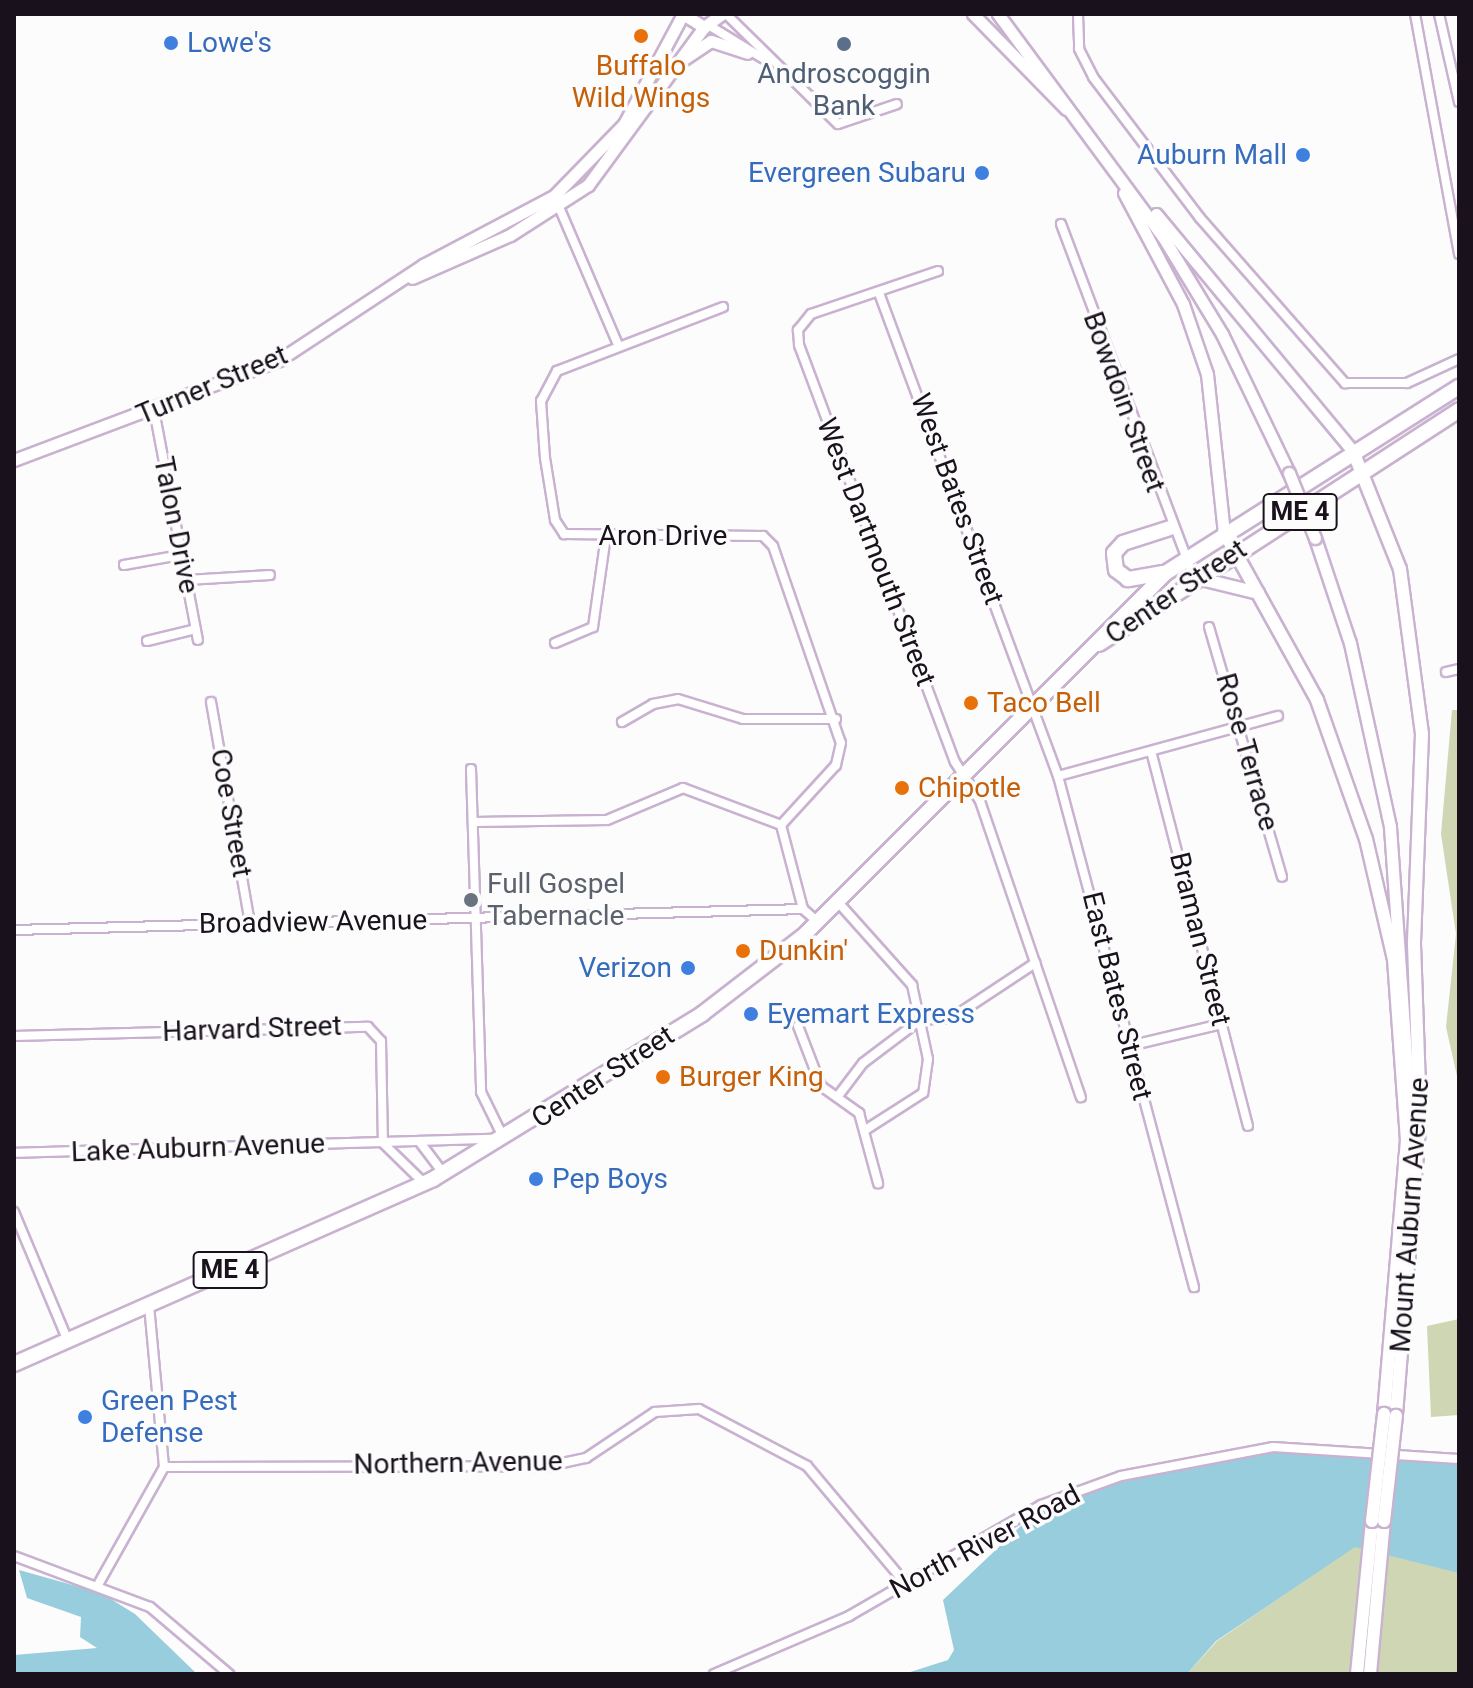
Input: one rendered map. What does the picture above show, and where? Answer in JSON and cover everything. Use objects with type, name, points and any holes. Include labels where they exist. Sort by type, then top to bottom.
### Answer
[{"type":"highway","name":"Center Street","points":[[14,1364],[444,1174],[504,1140],[702,1014],[817,921],[1167,572],[1224,532],[1459,387]]},
{"type":"highway","name":"Center Street","points":[[1096,646],[1194,578],[1459,410]]},
{"type":"highway","points":[[1167,572],[1128,579],[1114,562],[1123,543],[1170,528]]},
{"type":"main road","points":[[683,14],[707,26]]},
{"type":"main road","name":"Turner Street","points":[[14,460],[154,410],[279,360],[396,284],[554,196],[624,124],[683,14]]},
{"type":"main road","name":"Turner Street","points":[[396,284],[560,208],[604,170],[707,26],[724,14]]},
{"type":"main road","name":"Mount Auburn Avenue","points":[[973,14],[1070,112]]},
{"type":"main road","name":"Mount Auburn Avenue","points":[[998,14],[1100,150],[1222,334],[1289,473],[1315,538],[1377,753],[1401,909],[1415,977],[1420,1116],[1370,1605]]},
{"type":"main road","points":[[628,136],[691,50],[711,41],[747,53]]},
{"type":"main road","points":[[1100,150],[1353,451],[1376,497],[1400,569],[1420,691],[1415,977]]},
{"type":"main road","points":[[1100,150],[1198,342],[1216,409],[1224,532],[1317,700],[1366,839],[1394,959],[1408,1099]]},
{"type":"main road","points":[[1376,497],[1384,457]]},
{"type":"main road","points":[[1194,578],[1258,593]]},
{"type":"main road","name":"Mount Auburn Avenue","points":[[1390,1415],[1408,1099],[1401,909]]},
{"type":"main road","points":[[1357,1674],[1370,1605]]},
{"type":"main road","points":[[1370,1605],[1370,1674]]},
{"type":"street","points":[[724,14],[768,61],[838,124],[897,104]]},
{"type":"street","points":[[1078,14],[1079,49],[1093,77],[1200,218],[1345,383],[1407,383],[1459,359]]},
{"type":"street","points":[[1415,14],[1459,254]]},
{"type":"street","points":[[1439,14],[1459,102]]},
{"type":"street","points":[[707,26],[747,53],[768,61]]},
{"type":"street","points":[[554,196],[617,342],[723,307]]},
{"type":"street","name":"Bowdoin Street","points":[[1061,224],[1170,528],[1194,578]]},
{"type":"street","points":[[879,293],[938,271]]},
{"type":"street","name":"West Dartmouth Street","points":[[879,293],[829,306],[800,326],[802,354],[964,774],[980,801],[1081,1097]]},
{"type":"street","name":"West Bates Street","points":[[879,293],[1033,706]]},
{"type":"street","name":"Aron Drive","points":[[617,342],[568,363],[545,388],[545,458],[560,531],[606,536],[766,538],[836,719]]},
{"type":"street","name":"Talon Drive","points":[[154,410],[198,640]]},
{"type":"street","points":[[555,643],[593,627],[606,536]]},
{"type":"street","points":[[124,565],[181,555]]},
{"type":"street","points":[[187,580],[270,575]]},
{"type":"street","name":"Rose Terrace","points":[[1209,627],[1242,726],[1282,877]]},
{"type":"street","points":[[147,641],[196,629]]},
{"type":"street","points":[[1446,672],[1459,669]]},
{"type":"street","points":[[622,722],[653,704],[678,699],[743,719],[836,719],[839,758],[781,825]]},
{"type":"street","name":"Coe Street","points":[[211,702],[250,924]]},
{"type":"street","name":"East Bates Street","points":[[1033,706],[1058,776],[1194,1287]]},
{"type":"street","points":[[1058,776],[1278,716]]},
{"type":"street","name":"Braman Street","points":[[1151,751],[1248,1126]]},
{"type":"street","points":[[471,769],[481,1092],[504,1140]]},
{"type":"street","points":[[474,822],[607,820],[683,788],[781,825]]},
{"type":"street","points":[[781,825],[803,909],[817,921]]},
{"type":"street","points":[[837,901],[904,972],[920,1020],[929,1080],[923,1093],[867,1129]]},
{"type":"street","name":"Broadview Avenue","points":[[14,930],[803,909]]},
{"type":"street","points":[[838,1096],[863,1063],[920,1020],[952,1018],[1035,963]]},
{"type":"street","points":[[1129,1046],[1221,1024]]},
{"type":"street","points":[[798,1026],[813,1073],[867,1129],[878,1183]]},
{"type":"street","name":"Harvard Street","points":[[14,1036],[368,1027],[381,1041],[383,1143]]},
{"type":"street","points":[[416,1140],[432,1150],[444,1174]]},
{"type":"street","name":"Lake Auburn Avenue","points":[[14,1153],[504,1140]]},
{"type":"street","points":[[383,1143],[424,1183]]},
{"type":"street","points":[[14,1212],[68,1341]]},
{"type":"street","points":[[99,1583],[164,1467],[149,1306]]},
{"type":"street","name":"Northern Avenue","points":[[164,1467],[548,1466],[586,1458],[655,1412],[699,1409],[807,1466],[907,1585]]},
{"type":"street","name":"North River Road","points":[[714,1674],[907,1585],[1041,1505],[1121,1476],[1273,1447],[1459,1459]]},
{"type":"street","points":[[14,1556],[99,1583],[150,1607],[229,1674]]},
{"type":"green space","points":[[1452,710],[1459,710],[1459,1085],[1446,1027],[1456,934],[1441,834]]},
{"type":"green space","points":[[1459,1319],[1459,1415],[1431,1417],[1427,1326]]},
{"type":"green space","points":[[1355,1546],[1459,1572],[1459,1674],[1187,1674],[1217,1641]]},
{"type":"water","points":[[1278,1452],[1459,1463],[1459,1573],[1355,1547],[1216,1641],[1187,1674],[904,1674],[948,1660],[954,1650],[943,1600],[1045,1503],[1145,1471]]},
{"type":"water","points":[[19,1570],[101,1593],[135,1614],[197,1674],[14,1674],[14,1655],[97,1648],[80,1637],[81,1617],[27,1598]]},
{"type":"place","name":"Buffalo Wild Wings","points":[[641,36]]},
{"type":"place","name":"Lowe's","points":[[171,43]]},
{"type":"place","name":"Androscoggin Bank","points":[[844,44]]},
{"type":"place","name":"Auburn Mall","points":[[1303,155]]},
{"type":"place","name":"Evergreen Subaru","points":[[982,173]]},
{"type":"place","name":"Taco Bell","points":[[971,703]]},
{"type":"place","name":"Chipotle","points":[[902,788]]},
{"type":"place","name":"Full Gospel Tabernacle","points":[[471,900]]},
{"type":"place","name":"Dunkin'","points":[[743,951]]},
{"type":"place","name":"Verizon","points":[[688,968]]},
{"type":"place","name":"Eyemart Express","points":[[751,1014]]},
{"type":"place","name":"Burger King","points":[[663,1077]]},
{"type":"place","name":"Pep Boys","points":[[536,1179]]},
{"type":"place","name":"Green Pest Defense","points":[[85,1417]]}]
